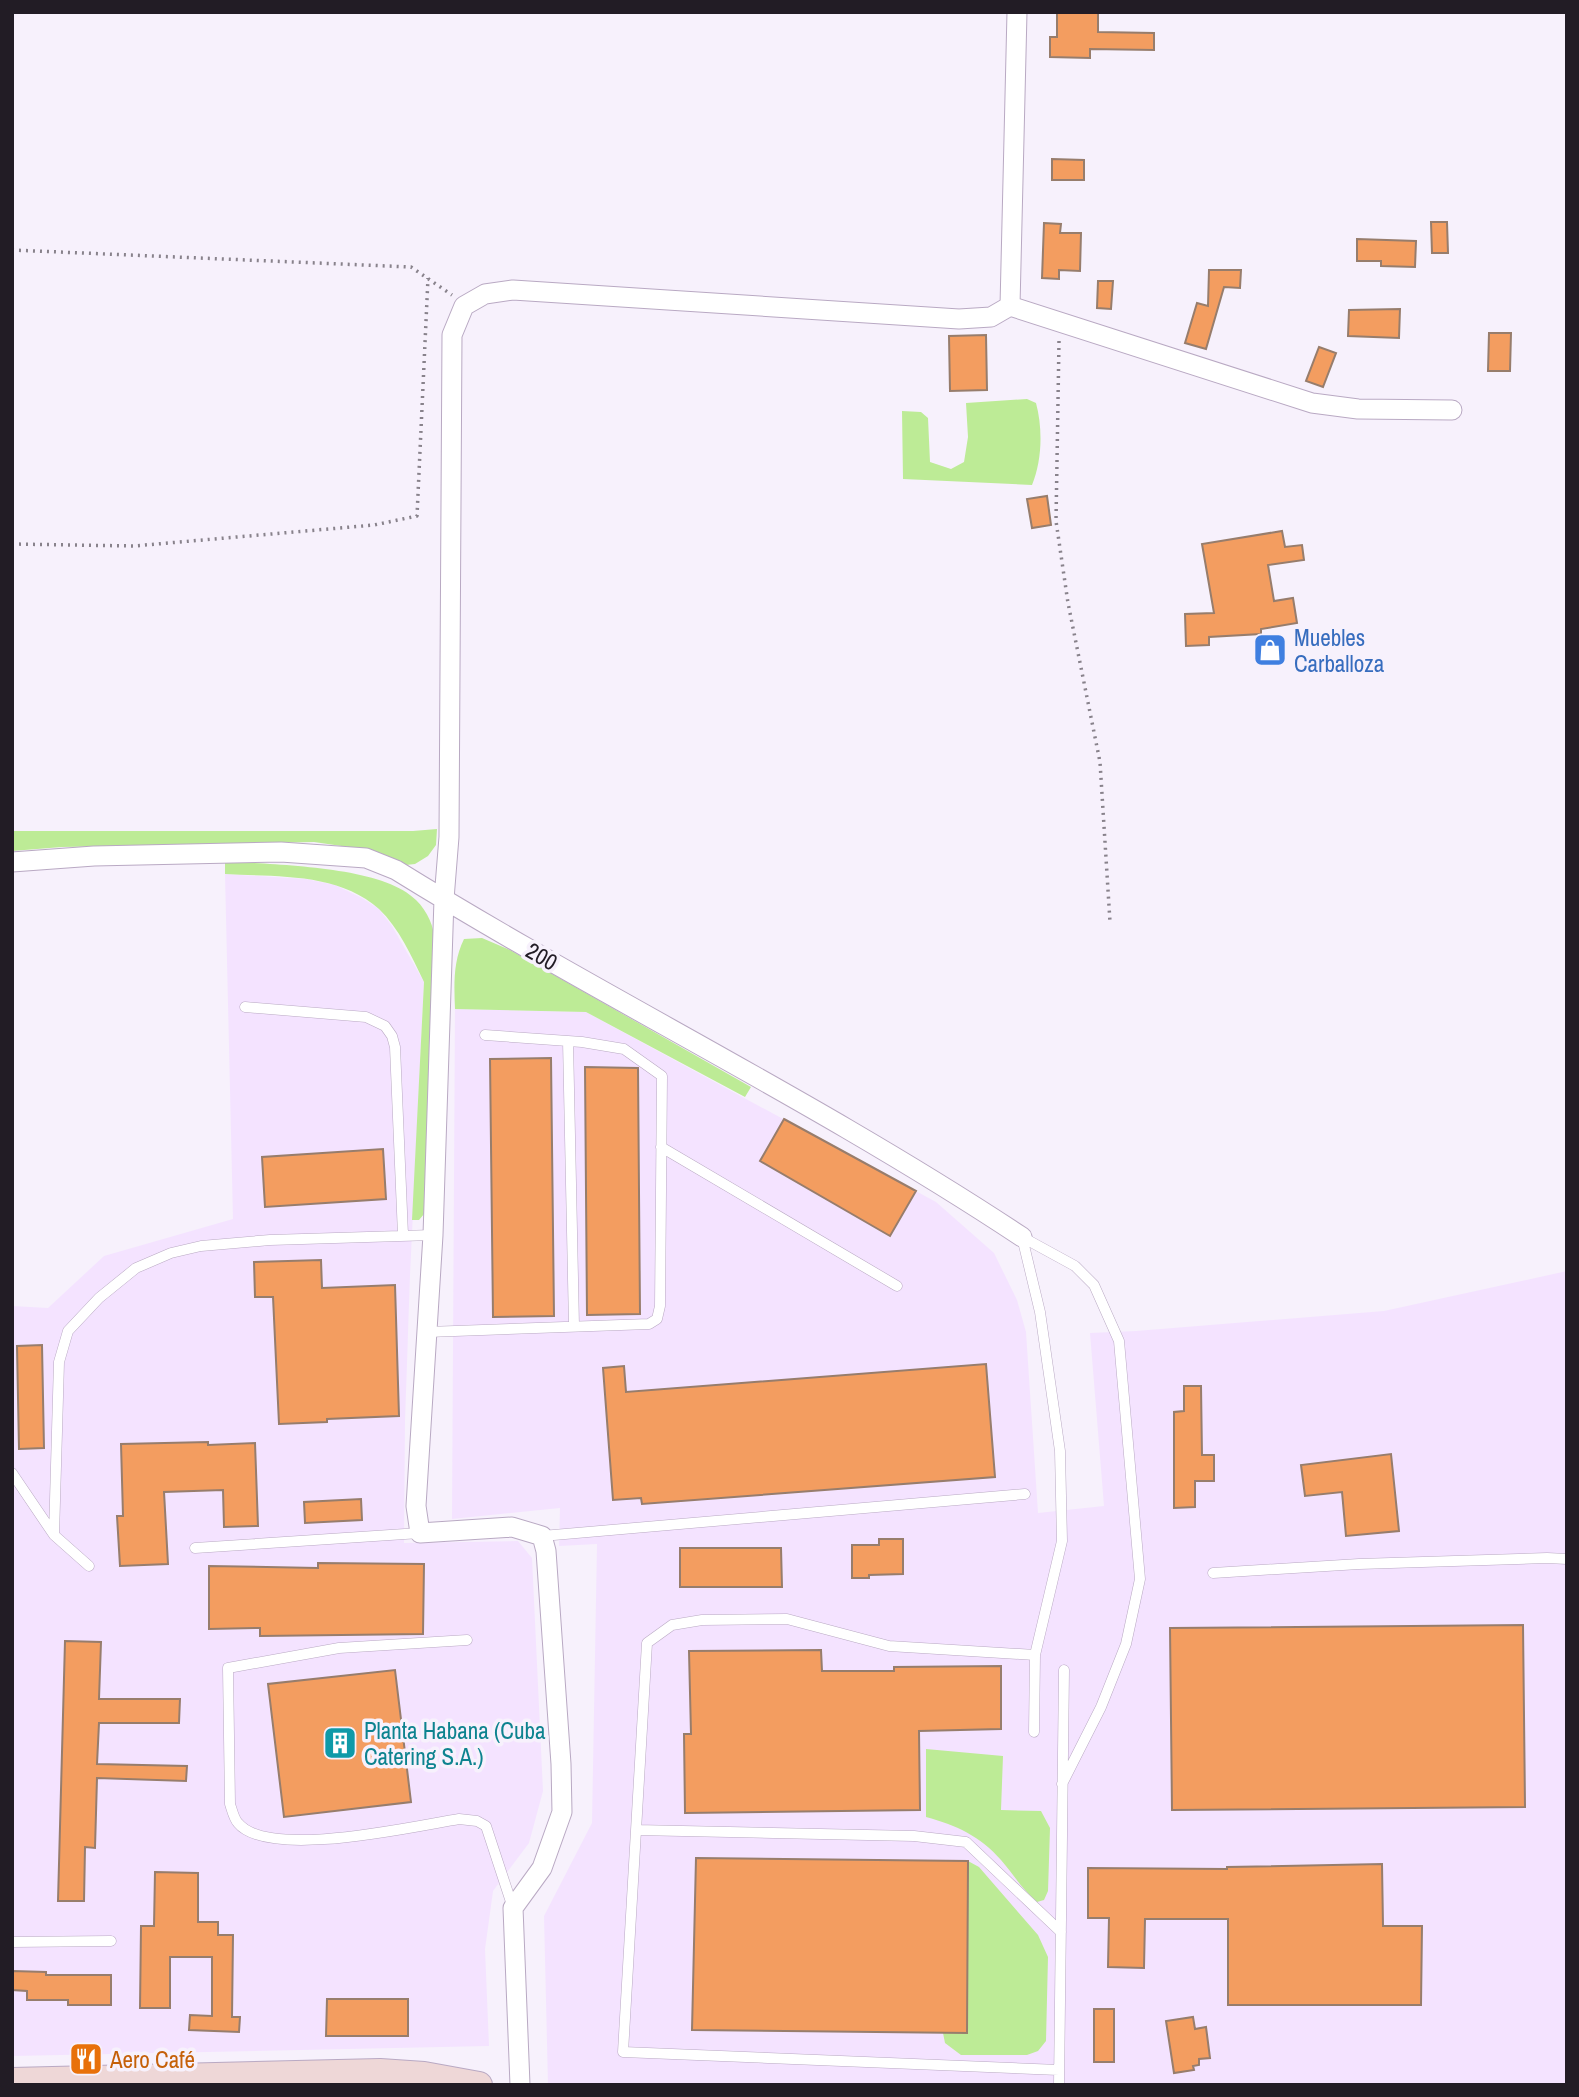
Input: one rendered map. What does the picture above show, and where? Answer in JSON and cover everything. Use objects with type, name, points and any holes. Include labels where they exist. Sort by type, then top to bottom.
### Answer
[{"type":"main road","points":[[12,2081],[363,2079],[401,2073],[436,2081],[479,2085]]},
{"type":"street","points":[[1010,306],[1017,12]]},
{"type":"street","points":[[520,2085],[513,1908],[542,1868],[562,1812],[546,1551],[542,1536],[512,1527],[421,1534],[416,1507],[433,1235],[443,899],[449,837],[453,335],[464,306],[485,295],[513,290],[959,319],[991,317],[1010,306],[1312,403],[1358,409],[1452,410]]},
{"type":"street","name":"200","points":[[12,862],[281,852],[366,858],[396,870],[805,1105],[967,1200],[1022,1237]]},
{"type":"lane","points":[[245,1007],[366,1017],[384,1026],[392,1036],[395,1046],[403,1235]]},
{"type":"lane","points":[[427,1332],[649,1324],[657,1318],[660,1306],[662,1076],[624,1049],[568,1041],[485,1035]]},
{"type":"lane","points":[[568,1041],[575,1326]]},
{"type":"lane","points":[[661,1147],[897,1286]]},
{"type":"lane","points":[[54,1535],[59,1362],[68,1331],[99,1298],[136,1268],[201,1246],[270,1240],[433,1235]]},
{"type":"lane","points":[[1022,1237],[1040,1312],[1060,1451],[1062,1541],[1035,1655],[1034,1732]]},
{"type":"lane","points":[[1022,1237],[1075,1266],[1094,1285],[1119,1341],[1140,1579],[1126,1644],[1101,1707],[1062,1784]]},
{"type":"lane","points":[[12,1473],[54,1535],[89,1566]]},
{"type":"lane","points":[[542,1536],[1025,1494]]},
{"type":"lane","points":[[195,1548],[421,1534]]},
{"type":"lane","points":[[1213,1573],[1373,1563],[1567,1559]]},
{"type":"lane","points":[[1035,1655],[889,1646],[787,1619],[702,1620],[672,1625],[647,1643],[623,2052],[1059,2070]]},
{"type":"lane","points":[[467,1640],[339,1648],[228,1668],[230,1804],[237,1823],[250,1833],[270,1839],[314,1841],[459,1819],[477,1821],[486,1826],[513,1908]]},
{"type":"lane","points":[[1059,2085],[1064,1670]]},
{"type":"lane","points":[[636,1830],[914,1836],[966,1842],[1060,1933]]},
{"type":"lane","points":[[12,1942],[111,1941]]},
{"type":"path","points":[[12,250],[411,267],[455,296],[464,306]]},
{"type":"path","points":[[12,544],[134,546],[374,525],[417,516],[428,278]]},
{"type":"path","points":[[1059,321],[1056,521],[1068,603],[1100,762],[1110,922]]},
{"type":"shaded area","points":[[225,874],[306,879],[335,885],[362,898],[379,909],[392,926],[424,982],[410,1275],[404,1543],[518,1541],[532,1558],[543,1791],[529,1843],[493,1891],[485,1949],[489,2046],[12,2056],[12,1306],[48,1308],[104,1256],[233,1219]]},
{"type":"shaded area","points":[[455,1009],[586,1012],[936,1202],[994,1253],[1017,1300],[1026,1332],[1038,1513],[1104,1506],[1090,1333],[1384,1311],[1567,1271],[1567,2084],[548,2085],[544,1916],[592,1823],[597,1544],[559,1546],[560,1508],[452,1519]]},
{"type":"green space","points":[[1027,399],[1036,403],[1040,434],[1040,455],[1032,485],[903,479],[902,411],[921,412],[928,418],[930,462],[951,469],[964,462],[968,437],[966,403]]},
{"type":"green space","points":[[437,829],[436,845],[428,856],[415,864],[406,865],[362,849],[314,842],[62,847],[12,851],[12,831]]},
{"type":"green space","points":[[225,861],[353,873],[400,888],[416,900],[427,914],[435,943],[424,1214],[419,1220],[412,1220],[424,982],[410,953],[379,909],[345,888],[306,879],[225,874]]},
{"type":"green space","points":[[482,938],[510,950],[751,1087],[745,1097],[586,1012],[455,1009],[455,973],[460,947],[464,939]]},
{"type":"green space","points":[[926,1749],[1003,1756],[1001,1810],[1041,1811],[1050,1828],[1048,1891],[1044,1900],[1037,1902],[1001,1860],[976,1838],[926,1817]]},
{"type":"green space","points":[[968,1861],[979,1867],[1038,1935],[1048,1957],[1046,2041],[1038,2051],[1027,2055],[961,2055],[945,2043],[943,2033],[967,2033]]},
{"type":"building","points":[[1057,12],[1098,12],[1098,32],[1154,33],[1154,50],[1090,49],[1090,58],[1050,57],[1050,37],[1057,37]]},
{"type":"building","points":[[1052,159],[1084,160],[1084,180],[1052,180]]},
{"type":"building","points":[[1431,222],[1447,222],[1448,253],[1432,253]]},
{"type":"building","points":[[1044,223],[1061,224],[1060,233],[1081,233],[1080,271],[1059,270],[1059,279],[1042,278]]},
{"type":"building","points":[[1357,239],[1416,241],[1415,267],[1381,266],[1381,261],[1357,261]]},
{"type":"building","points":[[1209,270],[1241,270],[1240,288],[1224,287],[1206,349],[1185,343],[1197,303],[1208,306]]},
{"type":"building","points":[[1098,281],[1113,281],[1111,309],[1097,308]]},
{"type":"building","points":[[1400,309],[1399,338],[1348,336],[1349,310]]},
{"type":"building","points":[[1489,333],[1511,333],[1510,371],[1488,371]]},
{"type":"building","points":[[986,335],[987,390],[950,391],[949,336]]},
{"type":"building","points":[[1319,347],[1336,353],[1323,387],[1306,381]]},
{"type":"building","points":[[1047,496],[1051,525],[1032,528],[1027,499]]},
{"type":"building","points":[[1282,531],[1285,547],[1302,545],[1304,560],[1268,565],[1274,601],[1293,598],[1297,623],[1261,629],[1261,634],[1209,637],[1209,645],[1186,646],[1185,614],[1214,613],[1202,544]]},
{"type":"building","points":[[551,1058],[554,1316],[493,1317],[490,1059]]},
{"type":"building","points":[[585,1067],[638,1068],[640,1314],[587,1315]]},
{"type":"building","points":[[784,1119],[916,1191],[890,1236],[760,1161]]},
{"type":"building","points":[[383,1149],[386,1199],[265,1207],[262,1157]]},
{"type":"building","points":[[321,1260],[322,1288],[395,1285],[399,1416],[279,1424],[273,1297],[255,1297],[254,1262]]},
{"type":"building","points":[[42,1345],[44,1448],[19,1449],[17,1346]]},
{"type":"building","points":[[986,1364],[995,1477],[642,1504],[641,1498],[613,1500],[603,1368],[624,1366],[626,1392]]},
{"type":"building","points":[[1184,1386],[1201,1386],[1202,1455],[1214,1455],[1214,1481],[1195,1481],[1195,1507],[1174,1508],[1174,1412],[1184,1411]]},
{"type":"building","points":[[208,1442],[208,1445],[255,1443],[258,1526],[224,1527],[223,1490],[164,1492],[168,1564],[120,1566],[117,1516],[123,1516],[121,1444]]},
{"type":"building","points":[[1391,1454],[1399,1531],[1346,1536],[1342,1492],[1305,1496],[1301,1465]]},
{"type":"building","points":[[361,1499],[362,1520],[305,1523],[304,1502]]},
{"type":"building","points":[[879,1539],[903,1539],[903,1574],[852,1578],[852,1545],[879,1545]]},
{"type":"building","points":[[680,1548],[781,1548],[782,1587],[680,1587]]},
{"type":"building","points":[[318,1563],[424,1564],[423,1634],[260,1636],[260,1628],[209,1629],[209,1566],[318,1568]]},
{"type":"building","points":[[1523,1625],[1525,1807],[1172,1810],[1170,1628]]},
{"type":"building","points":[[65,1641],[101,1642],[99,1699],[180,1699],[179,1723],[99,1723],[97,1764],[187,1766],[186,1781],[97,1778],[95,1848],[85,1847],[84,1901],[58,1901]]},
{"type":"building","points":[[821,1650],[822,1671],[1001,1666],[1001,1729],[919,1731],[920,1810],[685,1813],[684,1734],[691,1734],[689,1651]]},
{"type":"building","name":"Planta Habana (Cuba Catering S.A.)","points":[[395,1670],[411,1802],[284,1817],[268,1684]]},
{"type":"building","points":[[696,1858],[968,1861],[967,2033],[692,2030]]},
{"type":"building","points":[[1382,1864],[1383,1926],[1422,1926],[1421,2005],[1228,2005],[1228,1919],[1145,1919],[1144,1968],[1108,1967],[1109,1918],[1088,1918],[1088,1868],[1227,1869]]},
{"type":"building","points":[[155,1872],[198,1873],[198,1922],[218,1922],[218,1935],[233,1935],[232,2017],[240,2017],[239,2032],[189,2030],[190,2015],[212,2016],[212,1957],[170,1957],[170,2008],[140,2008],[141,1926],[154,1926]]},
{"type":"building","points":[[12,1971],[46,1972],[46,1975],[111,1975],[111,2005],[68,2005],[68,2000],[27,2000],[27,1991],[12,1990]]},
{"type":"building","points":[[327,1999],[408,1999],[408,2036],[326,2036]]},
{"type":"building","points":[[1094,2009],[1114,2009],[1114,2062],[1094,2062]]},
{"type":"building","points":[[1193,2017],[1195,2029],[1206,2027],[1210,2058],[1199,2059],[1199,2065],[1193,2066],[1194,2070],[1174,2073],[1166,2021]]},
{"type":"place","name":"Muebles Carballoza","points":[[1270,650]]},
{"type":"place","name":"Planta Habana (Cuba Catering S.A.)","points":[[340,1743]]},
{"type":"place","name":"Aero Café","points":[[86,2059]]}]
